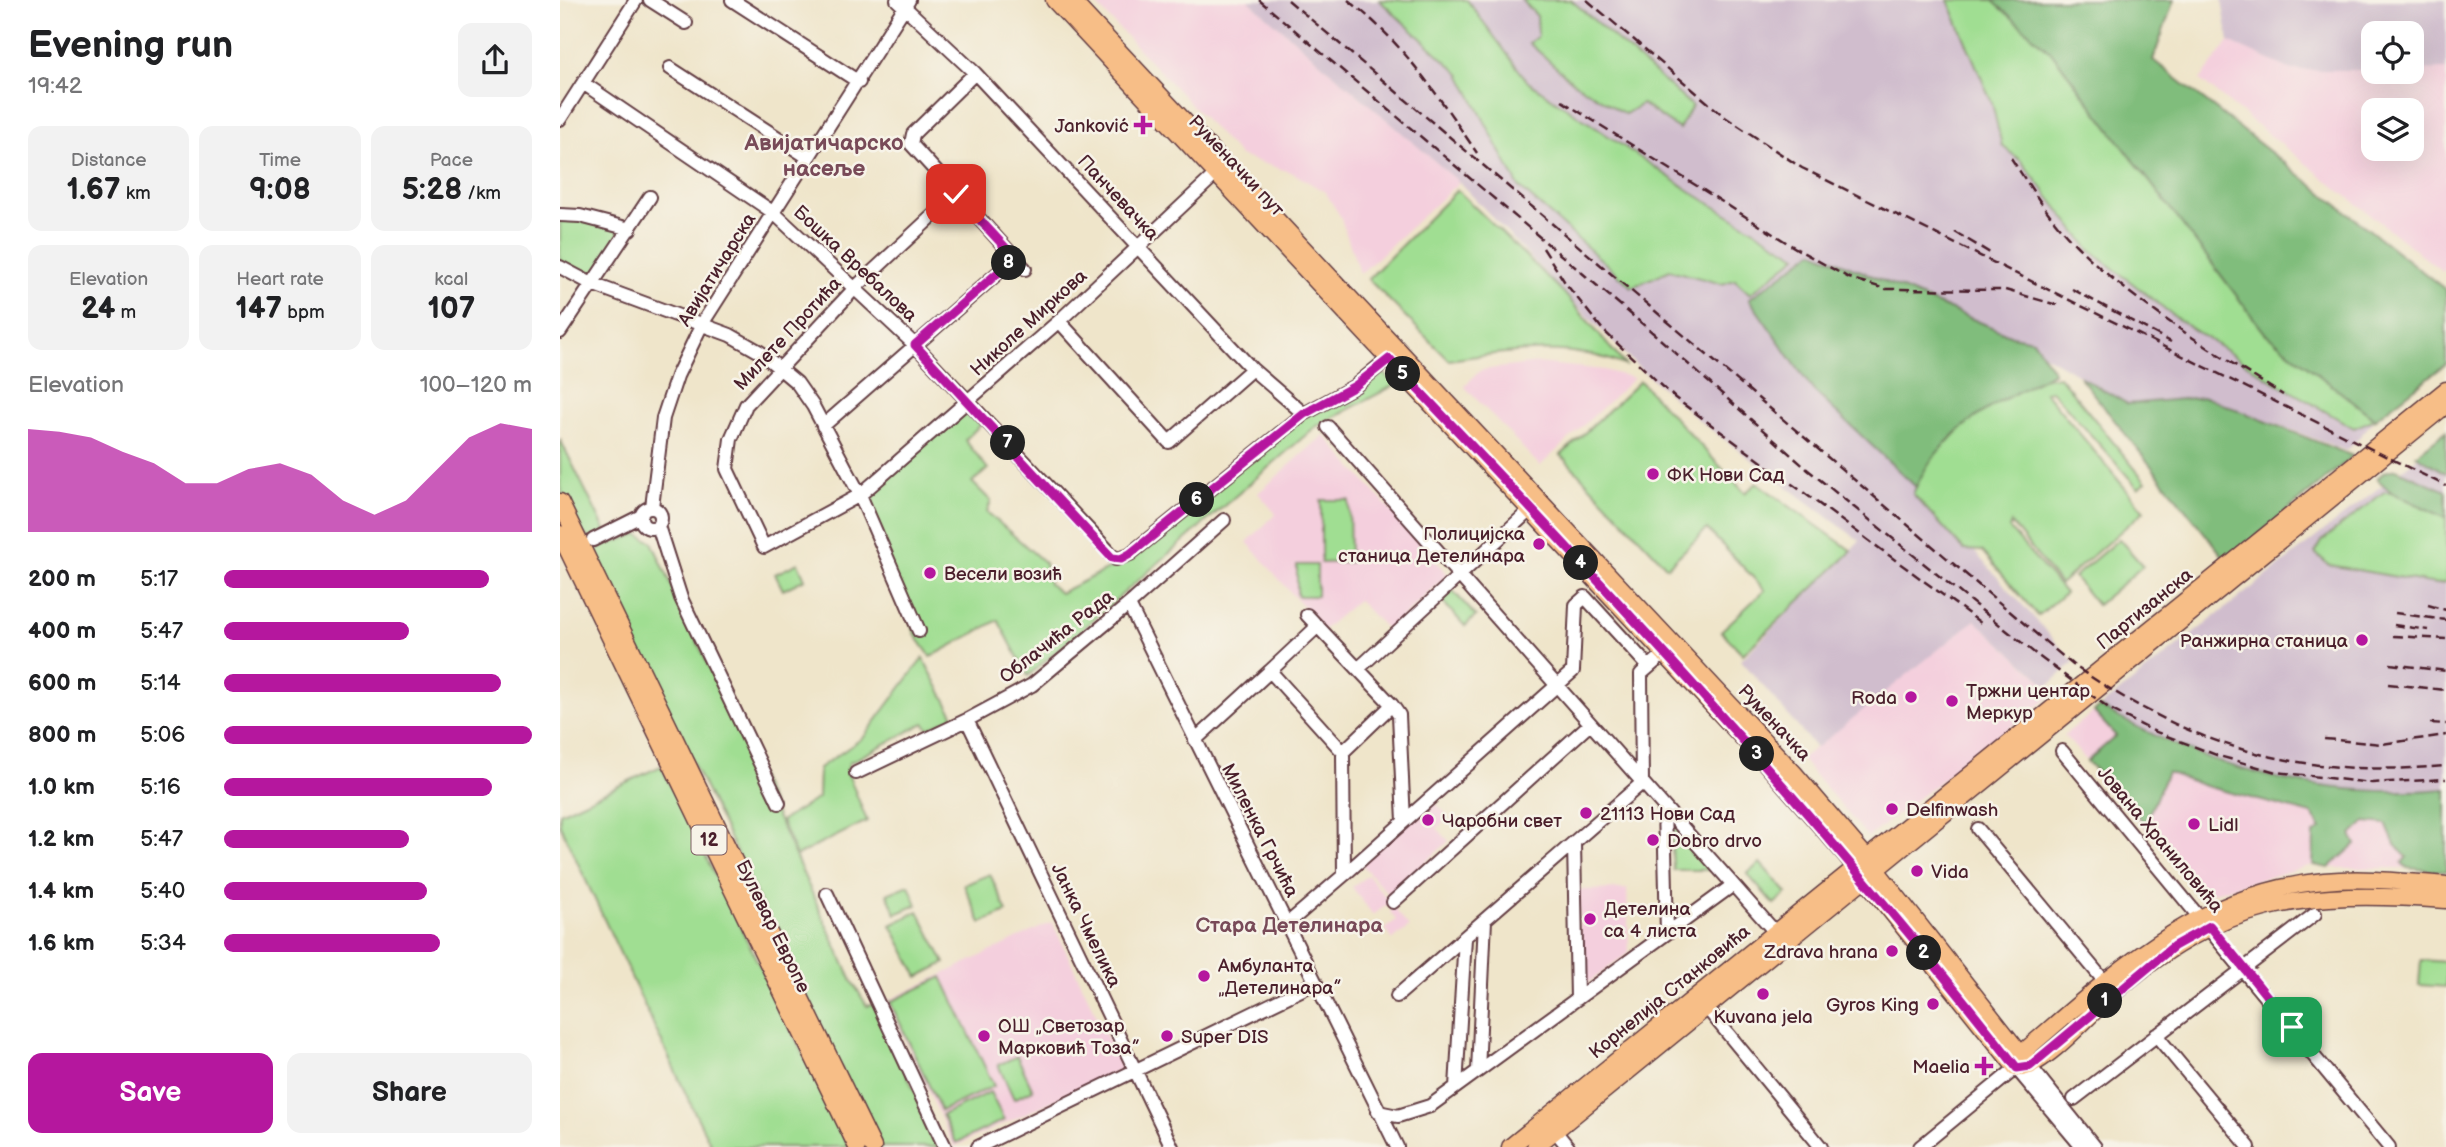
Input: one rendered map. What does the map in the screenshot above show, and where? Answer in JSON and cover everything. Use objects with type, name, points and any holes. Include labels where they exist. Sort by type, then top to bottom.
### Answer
[{"type":"main road","name":"Руменачки пут","points":[[1054,0],[1217,173],[1394,354]]},
{"type":"main road","name":"Руменачки пут","points":[[1071,0],[1394,354]]},
{"type":"main road","name":"Руменачка","points":[[1394,354],[1530,510],[1866,868]]},
{"type":"main road","name":"Руменачка","points":[[1394,354],[1778,755],[2023,1062]]},
{"type":"main road","name":"Партизанска","points":[[1866,868],[2446,390]]},
{"type":"main road","name":"Партизанска","points":[[1866,868],[2446,405]]},
{"type":"main road","name":"Булевар Европе","points":[[560,502],[585,539],[588,559],[873,1147]]},
{"type":"main road","name":"Булевар Европе","points":[[560,534],[857,1147]]},
{"type":"main road","name":"Корнелија Станковића","points":[[1510,1147],[1775,932],[1866,868]]},
{"type":"main road","name":"Корнелија Станковића","points":[[1535,1147],[1706,1007],[1866,868]]},
{"type":"main road","points":[[2023,1062],[2105,982],[2205,921],[2301,884],[2354,880],[2446,885]]},
{"type":"main road","points":[[2023,1062],[2205,921],[2299,899],[2368,895],[2446,900]]},
{"type":"street","points":[[560,119],[636,0]]},
{"type":"street","points":[[650,0],[686,23]]},
{"type":"street","points":[[732,0],[859,82]]},
{"type":"street","name":"Авијатичарска","points":[[648,525],[662,516],[652,507],[663,418],[677,376],[702,324],[859,82],[904,2]]},
{"type":"street","name":"Панчевачка","points":[[904,2],[1140,247],[1252,369],[1304,414]]},
{"type":"street","points":[[670,68],[809,158]]},
{"type":"street","points":[[975,73],[911,136],[911,144],[1025,269]]},
{"type":"street","name":"Бошка Вребалова","points":[[583,83],[774,213],[915,345],[1112,558]]},
{"type":"street","name":"Николе Миркова","points":[[860,495],[1059,321],[1217,173]]},
{"type":"street","name":"Милете Протића","points":[[860,495],[764,547],[732,482],[727,456],[738,418],[856,287],[956,194]]},
{"type":"street","points":[[560,332],[649,197]]},
{"type":"street","points":[[560,215],[580,216],[630,229]]},
{"type":"street","points":[[824,426],[1015,258]]},
{"type":"street","points":[[560,267],[592,284],[730,335],[781,368],[808,397],[824,426],[860,495],[919,631]]},
{"type":"street","points":[[1059,321],[1169,442],[1252,369]]},
{"type":"street","name":"Облачића Рада","points":[[1112,558],[1121,559],[1130,554],[1304,414],[1355,386],[1394,354]]},
{"type":"street","points":[[1328,427],[1775,932]]},
{"type":"street","points":[[652,507],[646,509],[648,525],[690,620],[779,803]]},
{"type":"street","points":[[1358,669],[1530,510]]},
{"type":"street","name":"Облачића Рада","points":[[856,773],[967,720],[1032,685],[1129,605],[1224,520]]},
{"type":"street","points":[[585,539],[648,525]]},
{"type":"street","points":[[1287,924],[1573,671],[1576,605],[1585,597],[1649,667]]},
{"type":"street","name":"Миленка Грчића","points":[[1129,605],[1397,1147]]},
{"type":"street","points":[[1307,615],[1399,715],[1404,821]]},
{"type":"street","points":[[1195,740],[1318,626]]},
{"type":"street","points":[[1397,996],[1642,783],[1641,674],[1665,653]]},
{"type":"street","points":[[1270,671],[1343,752],[1344,875]]},
{"type":"street","points":[[1343,752],[1392,705]]},
{"type":"street","name":"Јанка Чмелика","points":[[967,720],[1172,1147]]},
{"type":"street","points":[[1393,902],[1590,724]]},
{"type":"street","name":"Јована Храниловића","points":[[2062,751],[2389,1147]]},
{"type":"street","points":[[1664,807],[1667,933]]},
{"type":"street","points":[[1978,829],[2105,982]]},
{"type":"street","points":[[1574,843],[1582,995]]},
{"type":"street","points":[[1378,1112],[1398,1116],[1430,1106],[1733,885]]},
{"type":"street","points":[[827,894],[946,1147]]},
{"type":"street","points":[[2074,1099],[2315,914]]},
{"type":"street","points":[[1478,1071],[1485,920]]},
{"type":"street","points":[[1456,1087],[1465,938]]},
{"type":"street","points":[[978,1147],[1315,983]]},
{"type":"street","points":[[1706,1007],[1821,1147]]},
{"type":"street","points":[[2156,1035],[2249,1147]]},
{"type":"street","points":[[1920,1147],[2023,1062]]},
{"type":"street","name":"Руменачка","points":[[2023,1062],[2082,1147]]},
{"type":"street","name":"Руменачка","points":[[2023,1062],[2095,1147]]},
{"type":"street","points":[[1555,1131],[1568,1147]]},
{"type":"shaded area","points":[[1092,0],[1248,0],[1459,182],[1360,274],[1340,216],[1325,192],[1293,173],[1240,156]]},
{"type":"shaded area","points":[[1248,0],[1992,0],[2052,53],[2265,333],[2375,419],[2347,451],[2205,397],[2128,404],[2012,336],[1814,251],[1749,299],[1813,390],[1916,487],[2074,662],[2048,686],[1975,620],[1816,748],[1741,660],[1860,541],[1701,422],[1637,366],[1459,182]]},
{"type":"shaded area","points":[[2222,0],[2446,0],[2446,69],[2424,70],[2424,21],[2361,21],[2361,70],[2292,70],[2229,42]]},
{"type":"shaded area","points":[[2229,42],[2293,70],[2361,70],[2361,84],[2424,84],[2424,69],[2446,69],[2446,268],[2443,272],[2200,80]]},
{"type":"shaded area","points":[[1538,363],[1604,370],[1634,378],[1540,466],[1464,386],[1481,370]]},
{"type":"shaded area","points":[[1324,435],[1448,575],[1388,631],[1358,600],[1323,630],[1247,542],[1276,514],[1258,493]]},
{"type":"shaded area","points":[[2446,435],[2446,789],[2380,793],[2299,784],[2260,776],[2194,754],[2149,735],[2100,707]]},
{"type":"shaded area","points":[[1975,620],[2055,693],[1868,837],[1801,759]]},
{"type":"shaded area","points":[[2094,712],[2116,736],[2166,772],[2205,786],[2312,814],[2321,829],[2314,835],[2313,865],[2203,895],[2064,735]]},
{"type":"shaded area","points":[[1432,799],[1449,817],[1437,828],[1449,841],[1389,895],[1361,864]]},
{"type":"shaded area","points":[[2364,822],[2386,824],[2395,845],[2408,858],[2402,863],[2407,868],[2329,868],[2356,844],[2351,835]]},
{"type":"shaded area","points":[[1368,875],[1409,927],[1393,940],[1385,929],[1396,920],[1390,912],[1392,909],[1388,904],[1373,915],[1352,887]]},
{"type":"shaded area","points":[[1627,889],[1629,953],[1580,989],[1579,890]]},
{"type":"shaded area","name":"ОШ „Светозар Марковић Тоза”","points":[[1052,922],[1122,1069],[954,1147],[887,1001]]},
{"type":"green space","points":[[1379,0],[1467,0],[1528,82],[1696,195],[1797,256],[1750,294],[1735,280],[1722,284],[1670,270],[1632,287],[1519,187],[1460,74]]},
{"type":"green space","points":[[1522,0],[1571,0],[1692,106],[1679,129],[1642,104],[1625,114],[1573,82],[1529,43],[1538,36],[1537,16]]},
{"type":"green space","points":[[1948,0],[1992,0],[2052,53],[2265,333],[2375,419],[2354,428],[2268,378],[2179,320],[2090,250],[2021,161],[2002,146],[1992,103]]},
{"type":"green space","points":[[1992,0],[2174,0],[2153,60],[2446,290],[2446,364],[2375,419],[2265,333],[2052,53]]},
{"type":"green space","points":[[1457,190],[1564,293],[1626,366],[1605,358],[1561,351],[1516,352],[1449,360],[1368,279]]},
{"type":"green space","points":[[560,215],[630,229],[592,284],[560,267]]},
{"type":"green space","points":[[1814,251],[2012,336],[2033,340],[2054,372],[1993,406],[1957,432],[1927,466],[1916,487],[1813,390],[1749,299]]},
{"type":"green space","points":[[1382,371],[1395,385],[1315,427],[1028,676],[998,620],[931,657],[916,636],[860,495],[962,407],[982,423],[965,440],[988,469],[972,482],[991,501],[987,512],[1045,563],[1049,584],[1060,593],[1122,562],[1304,414]]},
{"type":"green space","points":[[2059,376],[2146,482],[2138,488],[2052,391],[2045,392],[2144,511],[2060,584],[2011,523],[2009,528],[2065,593],[2038,616],[1982,551],[1964,550],[1913,494],[1927,461],[1977,414],[2041,379]]},
{"type":"green space","points":[[2079,376],[2128,404],[2205,397],[2353,456],[2227,561]]},
{"type":"green space","name":"ФК Нови Сад","points":[[1640,381],[1745,493],[1757,483],[1852,551],[1743,654],[1721,631],[1765,590],[1707,529],[1667,567],[1561,455]]},
{"type":"green space","points":[[2446,431],[2446,473],[2416,455]]},
{"type":"green space","points":[[560,439],[606,532],[593,538],[587,537],[580,530],[560,488]]},
{"type":"green space","points":[[2396,469],[2446,491],[2446,518],[2391,492],[2377,479],[2384,472]]},
{"type":"green space","points":[[2384,492],[2391,492],[2446,518],[2446,582],[2436,584],[2329,565],[2315,553],[2323,540]]},
{"type":"green space","points":[[1321,500],[1349,500],[1350,562],[1321,563]]},
{"type":"green space","points":[[638,534],[652,542],[852,981],[867,1006],[874,1004],[941,1147],[879,1147],[593,557],[600,547]]},
{"type":"green space","points":[[2119,539],[2143,566],[2097,605],[2074,577]]},
{"type":"green space","points":[[798,563],[805,579],[783,590],[775,574]]},
{"type":"green space","points":[[1297,565],[1317,565],[1317,596],[1297,596]]},
{"type":"green space","points":[[1452,590],[1476,616],[1465,626],[1441,600]]},
{"type":"green space","points":[[923,658],[954,716],[929,729],[924,723],[849,763],[847,771],[867,821],[796,856],[781,821],[818,798],[819,768],[864,737]]},
{"type":"green space","points":[[2100,707],[2183,748],[2267,776],[2354,790],[2446,789],[2446,872],[2407,868],[2402,863],[2407,857],[2395,845],[2386,824],[2365,822],[2351,835],[2356,844],[2329,868],[2313,865],[2314,834],[2321,829],[2312,814],[2205,786],[2167,772],[2145,824],[2087,761],[2116,736],[2094,712]]},
{"type":"green space","points":[[661,766],[849,1147],[712,1147],[693,1109],[560,825],[560,813]]},
{"type":"green space","points":[[1671,822],[1712,870],[1673,870]]},
{"type":"green space","points":[[1760,863],[1787,893],[1774,904],[1747,874]]},
{"type":"green space","points":[[990,874],[1007,912],[981,923],[964,885]]},
{"type":"green space","points":[[909,885],[917,905],[896,914],[887,894]]},
{"type":"green space","points":[[918,911],[945,963],[918,977],[891,925]]},
{"type":"green space","points":[[2421,960],[2446,962],[2446,987],[2419,985]]},
{"type":"green space","points":[[942,977],[994,1086],[941,1111],[890,1002]]},
{"type":"green space","points":[[1017,1056],[1033,1090],[1014,1099],[998,1065]]},
{"type":"green space","points":[[990,1092],[1004,1120],[956,1143],[942,1115]]},
{"type":"railway","points":[[1259,0],[1652,332],[1808,470],[2037,655],[2110,709],[2151,730],[2219,756],[2276,772],[2372,783],[2446,779]]},
{"type":"railway","points":[[1288,0],[2073,665],[2162,718],[2250,752],[2343,767],[2393,769],[2446,766]]},
{"type":"railway","points":[[1348,0],[1368,16],[1403,52],[1477,153]]},
{"type":"railway","points":[[1587,0],[1725,117],[1802,168],[2446,486]]},
{"type":"railway","points":[[1562,101],[1797,249],[1849,278],[1886,289],[2005,290],[2057,305]]},
{"type":"railway","points":[[2011,158],[2057,224],[2122,287],[2174,325],[2283,395]]},
{"type":"railway","points":[[1955,232],[1990,253]]},
{"type":"railway","points":[[1543,248],[1566,284],[1603,330],[1675,398],[1981,623]]},
{"type":"railway","points":[[2072,289],[2171,342]]},
{"type":"railway","points":[[2428,605],[2446,610]]},
{"type":"railway","points":[[2395,613],[2446,620]]},
{"type":"railway","points":[[2394,625],[2428,630]]},
{"type":"railway","points":[[2393,636],[2446,639]]},
{"type":"railway","points":[[2390,664],[2446,671]]},
{"type":"railway","points":[[2388,684],[2446,690]]},
{"type":"railway","points":[[2430,723],[2446,724]]},
{"type":"railway","points":[[2324,739],[2382,744],[2446,735]]},
{"type":"place","name":"Janković","points":[[1143,125]]},
{"type":"place","name":"ФК Нови Сад","points":[[1653,474]]},
{"type":"place","name":"Полицијска станица Детелинара","points":[[1539,544]]},
{"type":"place","name":"Весели возић","points":[[930,573]]},
{"type":"place","name":"Ранжирна станица","points":[[2362,640]]},
{"type":"place","name":"Roda","points":[[1911,697]]},
{"type":"place","name":"Тржни центар Меркур","points":[[1952,701]]},
{"type":"place","name":"Delfinwash","points":[[1892,809]]},
{"type":"place","name":"21113 Нови Сад","points":[[1586,813]]},
{"type":"place","name":"Чаробни свет","points":[[1428,820]]},
{"type":"place","name":"Lidl","points":[[2194,824]]},
{"type":"place","name":"Dobro drvo","points":[[1653,840]]},
{"type":"place","name":"Vida","points":[[1917,871]]},
{"type":"place","name":"Детелина са 4 листа","points":[[1590,919]]},
{"type":"place","name":"Zdrava hrana","points":[[1892,951]]},
{"type":"place","name":"Амбуланта „Детелинара”","points":[[1204,976]]},
{"type":"place","name":"Kuvana jela","points":[[1763,994]]},
{"type":"place","name":"Gyros King","points":[[1933,1004]]},
{"type":"place","name":"ОШ „Светозар Марковић Тоза”","points":[[984,1036]]},
{"type":"place","name":"Super DIS","points":[[1167,1036]]},
{"type":"place","name":"Maelia","points":[[1984,1066]]},
{"type":"district","name":"Авијатичарско насеље","points":[[824,155]]},
{"type":"district","name":"Стара Детелинара","points":[[1289,925]]},
{"type":"route","points":[[956,194],[1015,258],[915,345],[1112,558],[1121,559],[1130,554],[1304,414],[1355,386],[1389,359],[1653,639],[1756,753],[1846,855],[2017,1068],[2030,1066],[2112,994],[2174,946],[2210,926],[2292,1027]]}]
